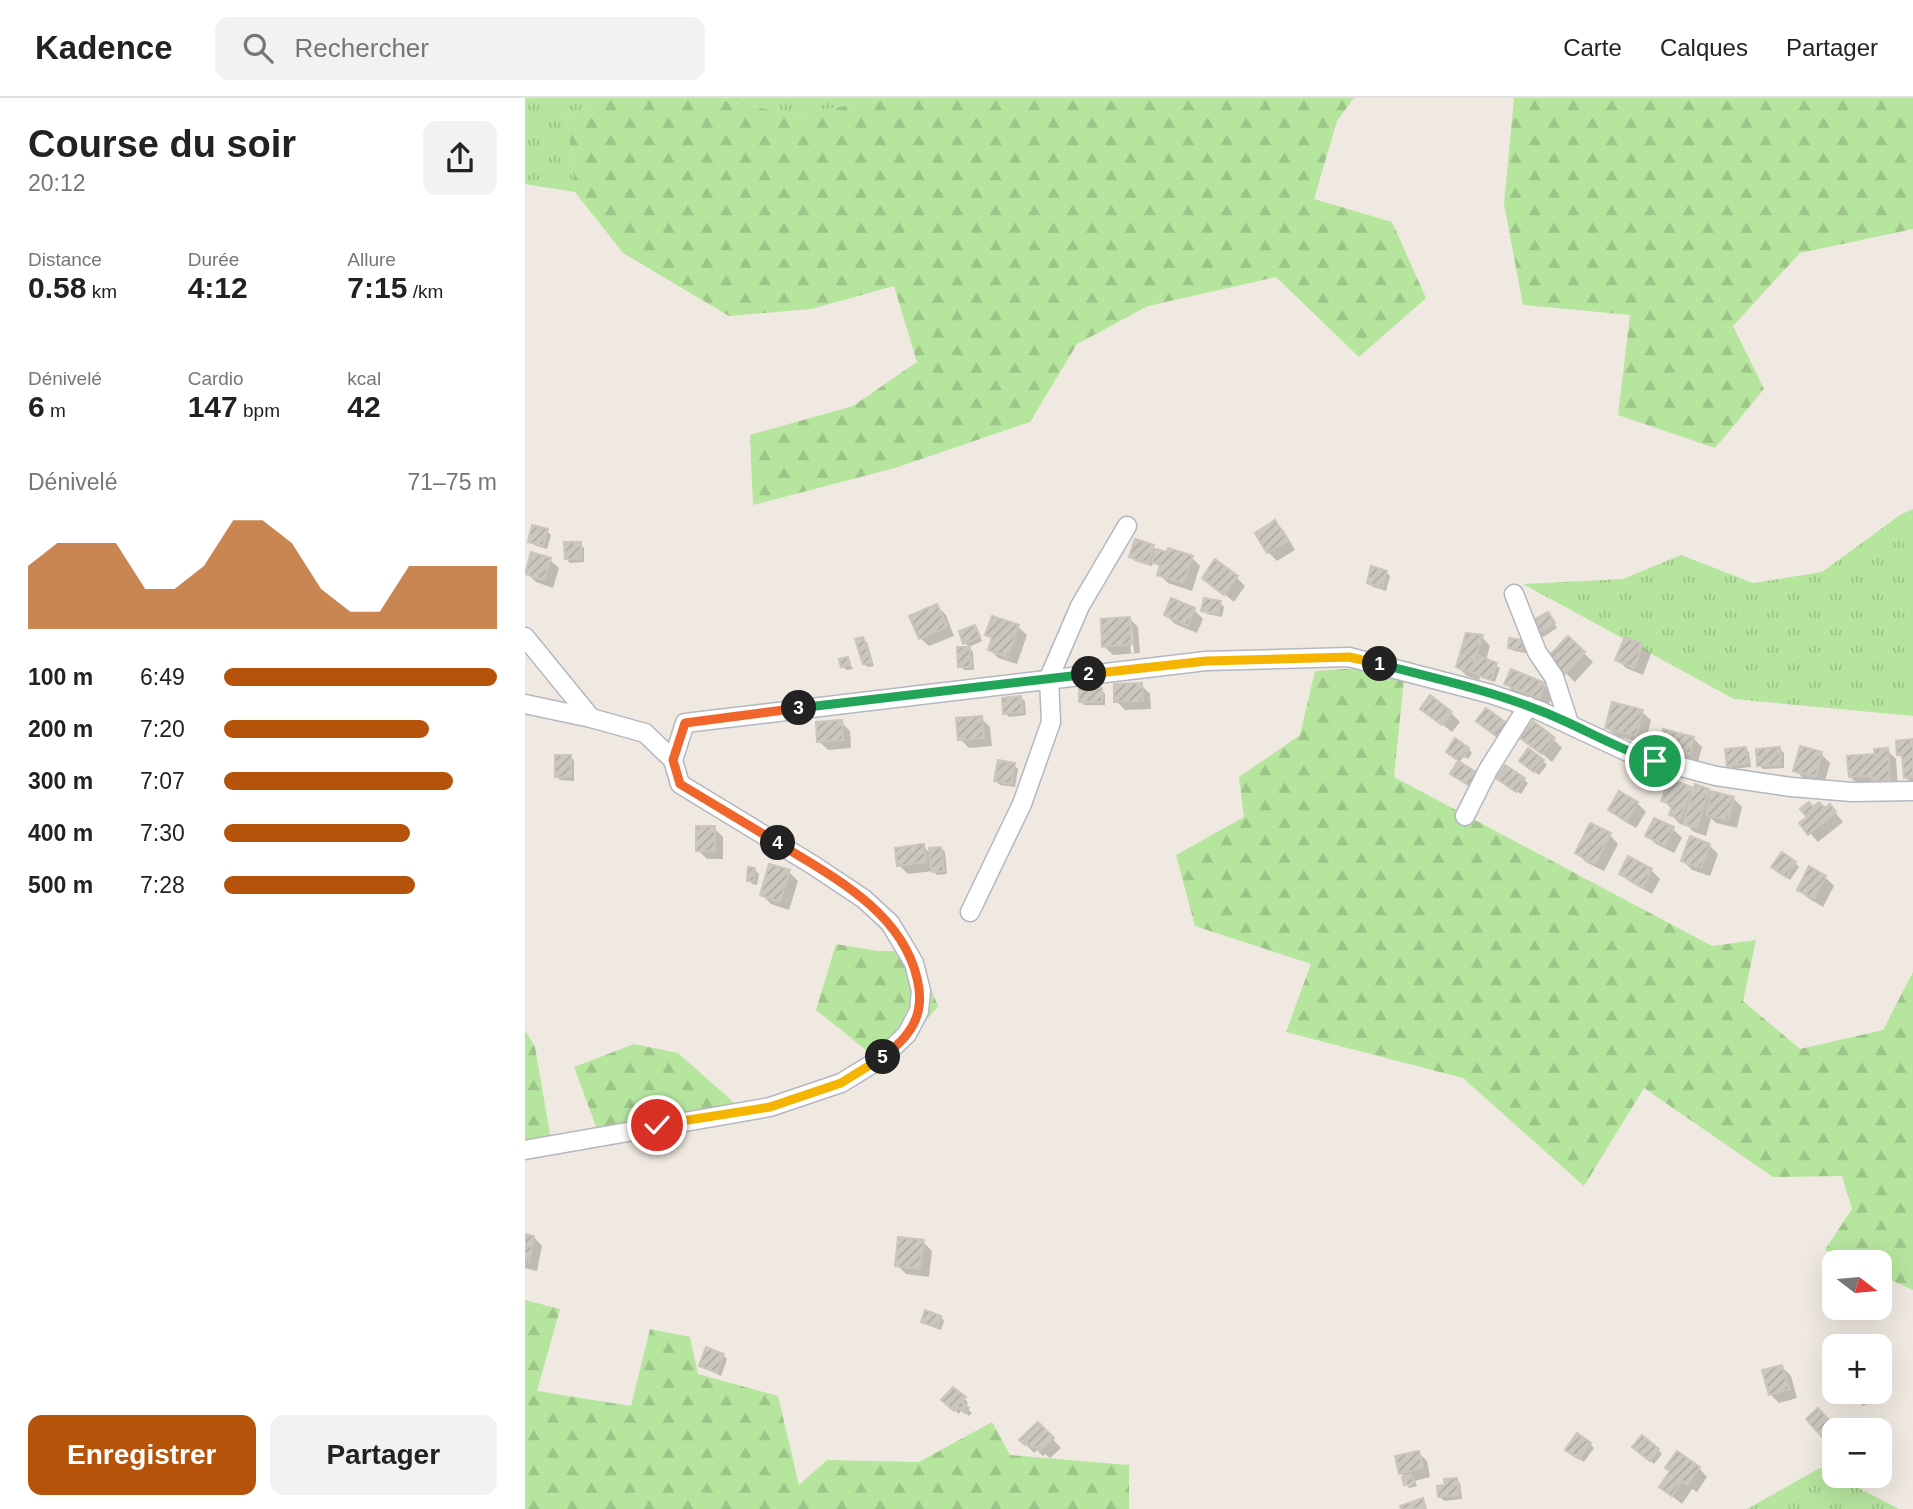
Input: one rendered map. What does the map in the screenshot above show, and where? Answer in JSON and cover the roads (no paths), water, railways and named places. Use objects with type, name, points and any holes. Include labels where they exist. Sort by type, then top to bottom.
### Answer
[{"type":"street","points":[[970,912],[1021,804],[1051,722],[1049,678],[1080,606],[1127,526]]},
{"type":"street","points":[[1514,594],[1537,652],[1554,677],[1569,723]]},
{"type":"street","points":[[525,637],[591,718]]},
{"type":"street","points":[[673,760],[685,723],[1206,661],[1349,657],[1528,706],[1632,754],[1716,776],[1791,787],[1852,792],[1913,791]]},
{"type":"street","points":[[525,704],[645,733],[673,760],[680,784],[813,864],[864,899],[890,923],[914,963],[921,991],[919,1011],[907,1034],[882,1058],[841,1083],[770,1107],[525,1150]]},
{"type":"street","points":[[1465,816],[1488,770],[1528,706]]}]
